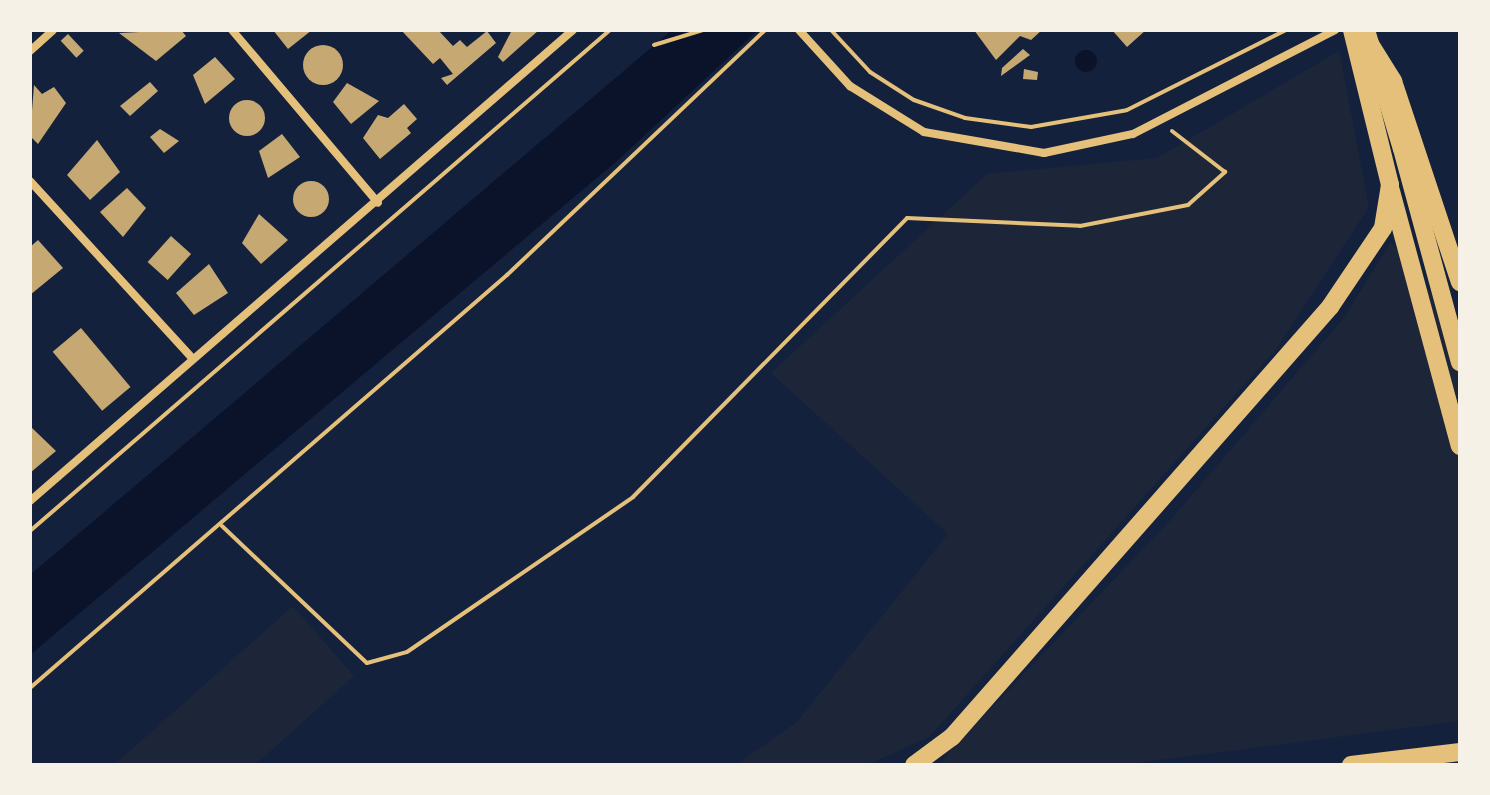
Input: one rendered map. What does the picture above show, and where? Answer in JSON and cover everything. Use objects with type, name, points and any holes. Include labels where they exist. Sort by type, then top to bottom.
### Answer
[{"type":"main road","points":[[1352,30],[1393,81],[1460,282]]},
{"type":"main road","points":[[1365,43],[1402,149],[1460,362]]},
{"type":"main road","points":[[1365,43],[1390,185],[1460,446]]},
{"type":"main road","points":[[914,765],[952,737],[1330,307],[1383,228],[1390,185]]},
{"type":"main road","points":[[1351,765],[1460,752]]},
{"type":"street","points":[[30,51],[53,30]]},
{"type":"street","points":[[232,30],[378,203]]},
{"type":"street","points":[[30,501],[378,203],[573,30]]},
{"type":"street","points":[[799,30],[872,103],[955,143],[1044,153],[1103,144],[1160,122],[1335,30]]},
{"type":"street","points":[[30,181],[193,359]]},
{"type":"path","points":[[30,531],[610,30]]},
{"type":"path","points":[[654,45],[703,30]]},
{"type":"path","points":[[30,688],[222,526],[507,275],[765,30]]},
{"type":"path","points":[[831,30],[870,72],[914,100],[965,118],[1031,127],[1127,110],[1286,30]]},
{"type":"path","points":[[222,526],[367,663],[407,652],[633,497],[907,218],[1080,226],[1188,205],[1225,172],[1160,122]]},
{"type":"shaded area","points":[[672,30],[758,30],[617,161],[30,655],[30,575]]},
{"type":"shaded area","points":[[1082,50],[1090,50],[1097,61],[1090,72],[1082,72],[1075,65],[1075,57]]},
{"type":"shaded area","points":[[1339,51],[1369,207],[1276,349],[929,737],[867,765],[736,765],[797,722],[948,534],[771,373],[987,174],[1157,158]]},
{"type":"shaded area","points":[[1391,242],[1460,330],[1460,721],[1121,765],[937,765],[1167,524],[1343,319]]},
{"type":"shaded area","points":[[293,606],[354,676],[255,765],[114,765]]},
{"type":"building","points":[[181,30],[186,36],[156,61],[119,33]]},
{"type":"building","points":[[273,30],[312,30],[288,49]]},
{"type":"building","points":[[401,30],[438,30],[453,46],[460,40],[467,47],[487,31],[496,43],[447,85],[441,78],[453,74],[440,58],[433,64]]},
{"type":"building","points":[[512,30],[539,30],[503,62],[498,57]]},
{"type":"building","points":[[974,30],[1042,30],[1031,40],[1020,36],[996,60]]},
{"type":"building","points":[[1112,30],[1146,30],[1127,47]]},
{"type":"building","points":[[68,34],[84,51],[76,58],[61,41]]},
{"type":"building","points":[[323,45],[337,51],[343,65],[337,79],[323,85],[309,79],[303,65],[309,51]]},
{"type":"building","points":[[1023,49],[1030,55],[1001,76],[1002,68]]},
{"type":"building","points":[[215,57],[235,79],[205,104],[193,75]]},
{"type":"building","points":[[1024,69],[1038,72],[1037,80],[1023,79]]},
{"type":"building","points":[[150,82],[158,91],[130,116],[120,106]]},
{"type":"building","points":[[347,83],[379,101],[351,124],[333,102]]},
{"type":"building","points":[[34,85],[42,94],[54,87],[66,103],[38,144],[30,136]]},
{"type":"building","points":[[247,100],[260,105],[265,118],[260,131],[247,136],[234,131],[229,118],[234,105]]},
{"type":"building","points":[[404,104],[417,119],[407,128],[411,133],[380,159],[363,138],[378,115],[388,118]]},
{"type":"building","points":[[160,129],[179,141],[164,153],[150,137]]},
{"type":"building","points":[[282,134],[300,157],[268,178],[259,151]]},
{"type":"building","points":[[97,140],[120,172],[90,200],[67,175]]},
{"type":"building","points":[[311,181],[323,187],[329,199],[323,211],[311,217],[299,211],[293,199],[299,187]]},
{"type":"building","points":[[127,188],[146,208],[123,237],[100,212]]},
{"type":"building","points":[[259,214],[288,240],[261,264],[242,243]]},
{"type":"building","points":[[171,236],[191,254],[168,280],[148,262]]},
{"type":"building","points":[[38,240],[63,268],[30,295],[30,247]]},
{"type":"building","points":[[209,264],[228,293],[194,315],[176,293]]},
{"type":"building","points":[[81,328],[130,387],[102,411],[53,352]]},
{"type":"building","points":[[30,426],[56,451],[30,473]]}]
